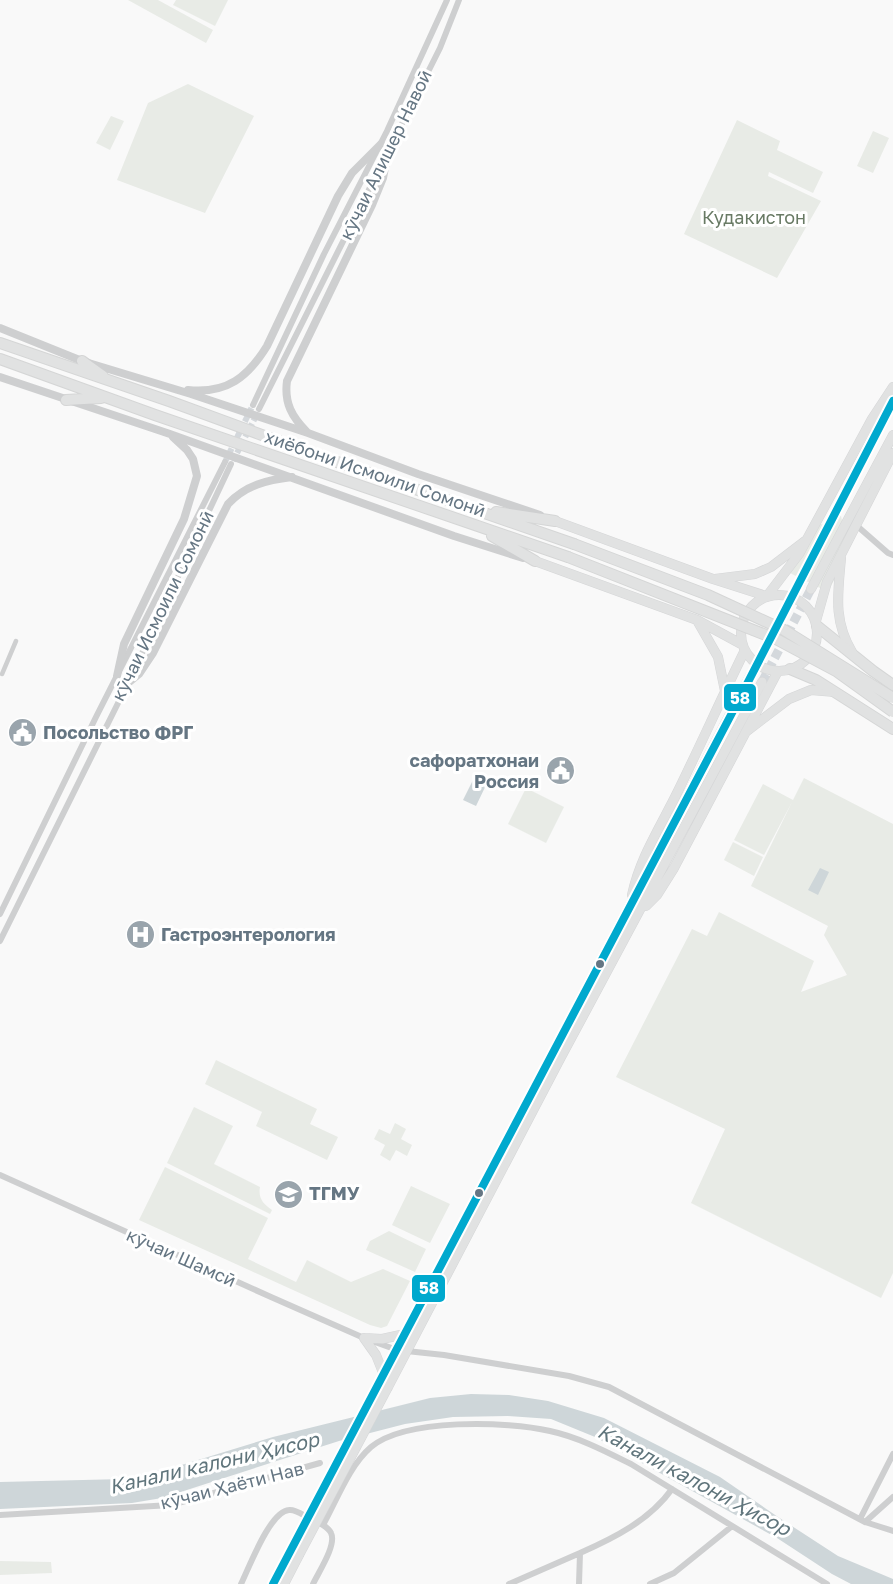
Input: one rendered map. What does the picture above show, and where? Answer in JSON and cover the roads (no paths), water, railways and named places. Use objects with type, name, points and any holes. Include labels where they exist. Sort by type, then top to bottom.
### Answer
[{"type":"highway","name":"хиёбони Исмоили Сомонӣ","points":[[0,343],[574,544],[708,595],[784,630],[893,699]]},
{"type":"highway","name":"хиёбони Исмоили Сомонӣ","points":[[0,359],[568,557],[776,639],[836,671],[893,712]]},
{"type":"highway","points":[[82,361],[113,383]]},
{"type":"highway","points":[[66,400],[109,398]]},
{"type":"highway","points":[[470,507],[555,521]]},
{"type":"highway","points":[[471,523],[535,561]]},
{"type":"highway","points":[[816,623],[855,657],[893,685]]},
{"type":"highway","points":[[790,669],[816,680],[893,729]]},
{"type":"main road","points":[[629,906],[636,875],[646,850],[677,792],[744,648],[741,635],[744,616],[757,601],[767,596],[789,570],[872,419],[893,387]]},
{"type":"main road","points":[[800,583],[893,401]]},
{"type":"main road","points":[[811,589],[893,435]]},
{"type":"main road","points":[[535,561],[697,620],[744,648],[758,665],[777,671],[790,669],[800,665],[809,657],[814,648],[817,637],[816,623],[827,582],[893,453]]},
{"type":"main road","points":[[555,521],[713,579],[767,596],[788,595],[805,604],[816,623]]},
{"type":"main road","points":[[713,579],[755,574],[771,567],[807,540]]},
{"type":"main road","points":[[842,553],[838,619],[844,638],[855,657]]},
{"type":"main road","points":[[697,620],[718,657],[725,691]]},
{"type":"main road","points":[[640,912],[657,896],[674,868],[777,671]]},
{"type":"main road","points":[[402,1351],[405,1334],[750,676]]},
{"type":"main road","points":[[284,1584],[295,1553],[384,1381],[640,912],[762,682]]},
{"type":"main road","points":[[745,732],[789,699],[811,690],[837,693]]},
{"type":"main road","points":[[364,1338],[382,1339],[405,1334]]},
{"type":"main road","points":[[364,1338],[376,1355],[384,1381]]},
{"type":"main road","points":[[273,1584],[295,1553]]},
{"type":"street","name":"кӯчаи Алишер Навоӣ","points":[[447,0],[385,145],[310,309],[256,407],[300,306],[385,145],[442,43],[459,0]]},
{"type":"street","points":[[430,37],[442,43]]},
{"type":"street","points":[[175,389],[195,391],[226,387],[243,377],[256,364],[352,172],[385,145]]},
{"type":"street","points":[[308,434],[296,421],[287,404],[288,381],[372,205],[382,178],[385,145]]},
{"type":"street","points":[[0,328],[82,361],[175,389],[555,521]]},
{"type":"street","points":[[0,378],[170,434],[454,536],[535,561]]},
{"type":"street","points":[[117,676],[124,644],[180,528],[197,476],[197,469],[187,450],[170,434]]},
{"type":"street","name":"кӯчаи Исмоили Сомонӣ","points":[[0,914],[117,676],[228,463],[128,683],[0,941]]},
{"type":"street","points":[[128,683],[139,674],[153,653],[228,504],[238,494],[256,484],[293,477]]},
{"type":"street","points":[[856,525],[893,555]]},
{"type":"street","points":[[161,589],[169,593]]},
{"type":"street","points":[[2,674],[16,641]]},
{"type":"street","points":[[63,785],[73,790]]},
{"type":"street","name":"кӯчаи Шамсӣ","points":[[0,1175],[364,1338],[402,1351],[444,1355],[569,1376],[609,1387],[862,1521],[893,1531]]},
{"type":"street","points":[[323,1525],[355,1466],[374,1445],[405,1432],[445,1425],[486,1425],[550,1431],[604,1450],[827,1584]]},
{"type":"street","points":[[862,1521],[893,1454]]},
{"type":"street","name":"кӯчаи Ҳаёти Нав","points":[[0,1515],[171,1505],[320,1463]]},
{"type":"street","points":[[509,1584],[580,1553],[630,1527],[651,1512],[672,1490]]},
{"type":"street","points":[[862,1521],[893,1497]]},
{"type":"street","points":[[241,1584],[272,1521],[286,1510],[294,1511],[323,1525],[332,1534],[332,1546],[312,1584]]},
{"type":"street","points":[[650,1584],[674,1573],[731,1527]]},
{"type":"street","points":[[579,1584],[580,1553]]},
{"type":"water","points":[[476,774],[488,781],[476,806],[463,800]]},
{"type":"water","points":[[820,868],[829,872],[818,895],[808,890]]},
{"type":"water","name":"Канали калони Ҳисор","points":[[471,1394],[509,1395],[548,1401],[604,1418],[720,1477],[838,1556],[893,1579],[893,1584],[851,1584],[777,1538],[595,1437],[551,1419],[508,1416],[453,1417],[405,1424],[339,1441],[162,1498],[132,1503],[0,1509],[0,1482],[124,1479],[185,1464],[273,1437],[430,1398]]},
{"type":"tunnel","points":[[225,462],[253,405]]},
{"type":"tunnel","points":[[233,461],[257,414]]},
{"type":"tunnel","points":[[750,676],[800,583]]},
{"type":"tunnel","points":[[762,682],[811,589]]},
{"type":"place","name":"Посольство ФРГ","points":[[22,733]]},
{"type":"place","name":"сафоратхонаи Россия","points":[[560,771]]},
{"type":"place","name":"Гастроэнтерология","points":[[140,935]]},
{"type":"place","name":"ТГМУ","points":[[288,1194]]},
{"type":"park label","name":"Кудакистон","points":[[754,218]]}]
